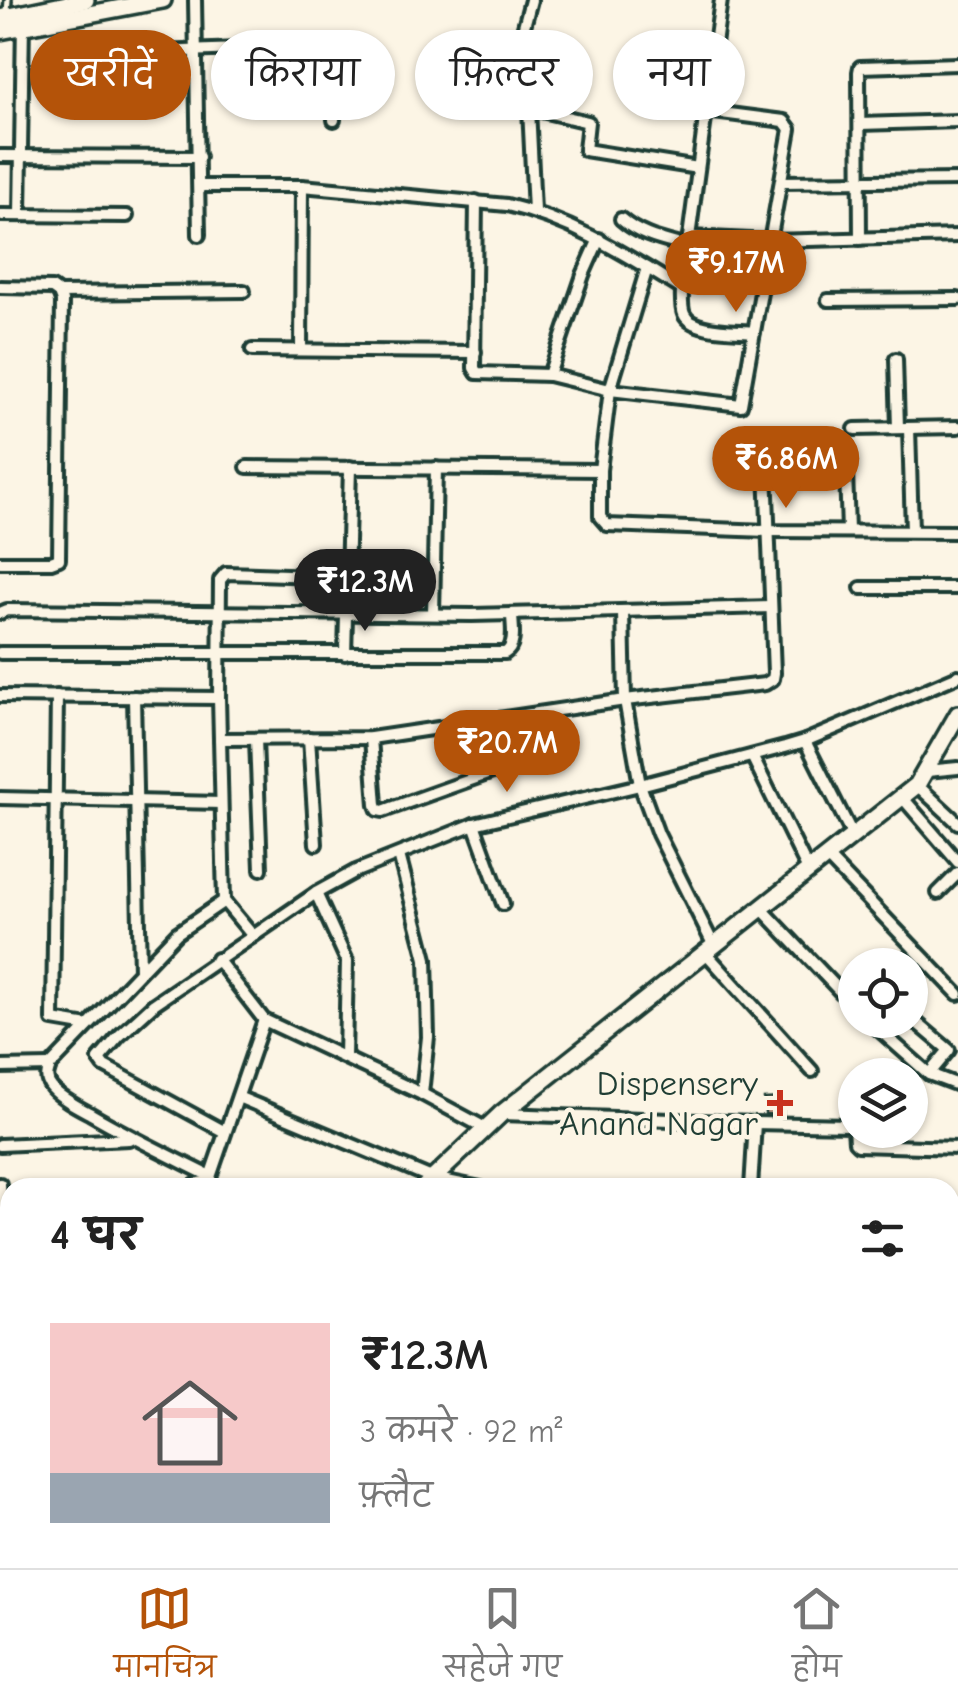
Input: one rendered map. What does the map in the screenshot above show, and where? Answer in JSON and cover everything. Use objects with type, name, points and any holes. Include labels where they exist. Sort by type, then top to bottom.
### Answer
[{"type":"street","points":[[20,215],[21,156],[9,19],[93,4],[163,0]]},
{"type":"street","points":[[195,0],[199,235]]},
{"type":"street","points":[[523,30],[531,0]]},
{"type":"street","points":[[717,30],[721,0]]},
{"type":"street","points":[[191,52],[211,51]]},
{"type":"street","points":[[860,239],[860,67],[958,64]]},
{"type":"street","points":[[476,201],[477,372],[549,374],[610,390],[741,404],[790,129],[784,121],[745,116]]},
{"type":"street","points":[[530,120],[534,211]]},
{"type":"street","points":[[580,120],[588,122],[585,150],[698,168]]},
{"type":"street","points":[[705,120],[682,289],[685,318],[692,326],[754,332]]},
{"type":"street","points":[[860,124],[958,121]]},
{"type":"street","points":[[0,156],[199,157]]},
{"type":"street","points":[[781,182],[958,180]]},
{"type":"street","points":[[199,186],[302,186],[476,201],[534,211],[600,239],[682,289]]},
{"type":"street","points":[[301,350],[302,186]]},
{"type":"street","points":[[0,215],[128,216]]},
{"type":"street","points":[[621,219],[646,236],[688,242],[958,236]]},
{"type":"street","points":[[549,374],[600,239]]},
{"type":"street","points":[[648,268],[610,390],[600,470],[600,516],[607,525],[958,532]]},
{"type":"street","points":[[0,287],[52,288],[60,293],[244,291]]},
{"type":"street","points":[[0,562],[59,560],[60,293]]},
{"type":"street","points":[[828,300],[958,299]]},
{"type":"street","points":[[252,350],[476,352]]},
{"type":"street","points":[[896,360],[912,531]]},
{"type":"street","points":[[855,428],[958,427]]},
{"type":"street","points":[[248,467],[600,470]]},
{"type":"street","points":[[345,654],[350,467]]},
{"type":"street","points":[[432,614],[436,468]]},
{"type":"street","points":[[220,739],[371,738],[770,682],[774,673],[766,470]]},
{"type":"street","points":[[846,471],[848,531]]},
{"type":"street","points":[[252,936],[224,902],[219,698],[221,576],[346,576]]},
{"type":"street","points":[[862,588],[958,588]]},
{"type":"street","points":[[0,613],[7,610],[512,614],[771,607]]},
{"type":"street","points":[[624,612],[624,700],[640,785],[658,834],[709,949],[812,1071]]},
{"type":"street","points":[[0,653],[505,653],[512,644],[512,614]]},
{"type":"street","points":[[225,1132],[104,1066],[99,1059],[154,1004],[316,893],[356,871],[474,824],[640,785],[805,740],[958,676]]},
{"type":"street","points":[[0,696],[219,698]]},
{"type":"street","points":[[57,696],[52,1020],[88,1026]]},
{"type":"street","points":[[134,697],[140,972]]},
{"type":"street","points":[[432,1178],[501,1114],[902,798],[922,778],[958,714]]},
{"type":"street","points":[[309,738],[316,844]]},
{"type":"street","points":[[371,738],[376,805],[382,812],[501,769]]},
{"type":"street","points":[[256,739],[261,869]]},
{"type":"street","points":[[805,740],[853,836]]},
{"type":"street","points":[[752,756],[808,870]]},
{"type":"street","points":[[922,778],[958,768]]},
{"type":"street","points":[[922,778],[958,823]]},
{"type":"street","points":[[0,798],[221,803]]},
{"type":"street","points":[[902,798],[958,862]]},
{"type":"street","points":[[474,824],[503,904]]},
{"type":"street","points":[[399,854],[426,959],[428,1037],[422,1094]]},
{"type":"street","points":[[826,857],[958,994]]},
{"type":"street","points":[[938,893],[958,874]]},
{"type":"street","points":[[316,893],[348,961],[345,1057]]},
{"type":"street","points":[[196,1178],[74,1104],[48,1081],[50,1066],[177,933],[224,902]]},
{"type":"street","points":[[761,908],[838,989]]},
{"type":"street","points":[[217,959],[264,1020],[485,1128]]},
{"type":"street","points":[[208,1178],[264,1020]]},
{"type":"street","points":[[928,1033],[948,1050],[929,1074]]},
{"type":"street","points":[[888,1038],[929,1074],[958,1085]]},
{"type":"street","points":[[0,1066],[50,1066]]},
{"type":"street","points":[[238,1097],[416,1178]]},
{"type":"street","points":[[501,1114],[850,1124],[856,1144],[862,1146],[958,1148]]},
{"type":"street","points":[[752,1178],[755,1123]]},
{"type":"street","points":[[0,1145],[132,1138]]},
{"type":"building","points":[[783,1098],[783,1115],[765,1114],[764,1099]]},
{"type":"place","name":"Dispensery Anand Nagar","points":[[780,1103]]}]
